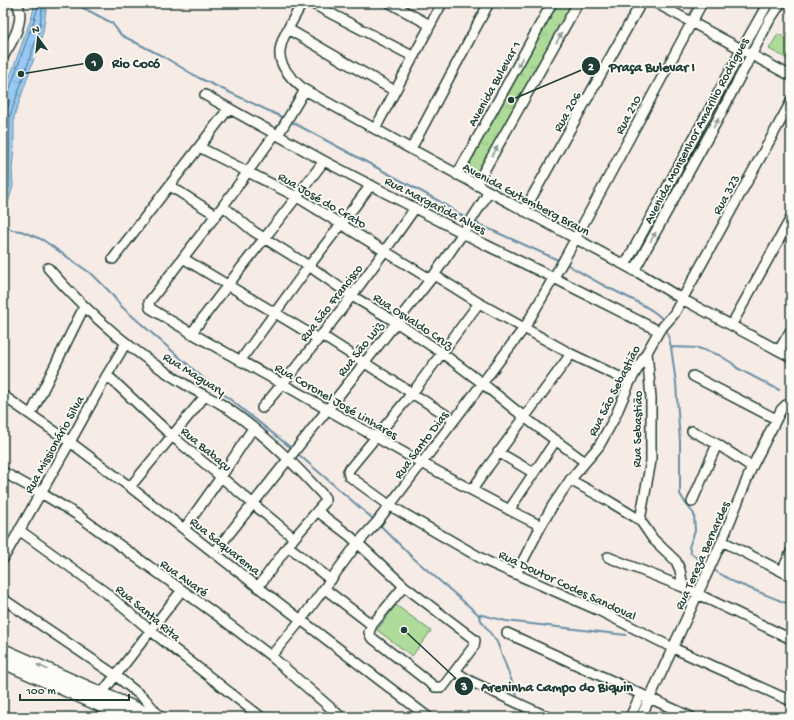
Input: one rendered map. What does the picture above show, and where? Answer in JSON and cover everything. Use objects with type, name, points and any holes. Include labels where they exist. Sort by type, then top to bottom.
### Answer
[{"type":"main road","points":[[3,650],[154,717]]},
{"type":"main road","points":[[3,662],[126,717]]},
{"type":"street","points":[[3,57],[17,31],[20,13],[20,8],[17,3]]},
{"type":"street","name":"Avenida Gutemberg Braun","points":[[302,3],[279,48],[279,53],[283,67],[292,80],[305,90],[457,175],[625,265],[682,299],[791,356]]},
{"type":"street","points":[[311,3],[414,57]]},
{"type":"street","points":[[390,3],[430,25]]},
{"type":"street","points":[[375,129],[442,3]]},
{"type":"street","points":[[411,149],[490,3]]},
{"type":"street","name":"Avenida Bulevar 1","points":[[457,175],[552,3]]},
{"type":"street","points":[[476,185],[578,3]]},
{"type":"street","name":"Rua 206","points":[[524,211],[641,3]]},
{"type":"street","points":[[656,3],[791,76]]},
{"type":"street","name":"Rua 210","points":[[575,238],[702,3]]},
{"type":"street","name":"Avenida Monsenhor Amarilio Rodrigues","points":[[625,265],[768,3]]},
{"type":"street","name":"Avenida Monsenhor Amarilio Rodrigues","points":[[634,271],[718,119],[769,21],[781,3]]},
{"type":"street","points":[[288,30],[396,91]]},
{"type":"street","points":[[305,90],[276,135],[183,258],[227,285],[364,362],[413,392],[454,420]]},
{"type":"street","name":"Rua Margarida Alves","points":[[205,94],[324,161],[463,233],[659,331]]},
{"type":"street","name":"Rua 323","points":[[682,299],[791,102]]},
{"type":"street","points":[[113,259],[229,108]]},
{"type":"street","name":"Rua José do Crato","points":[[199,147],[297,197],[386,251],[525,327],[571,354],[630,382]]},
{"type":"street","points":[[191,334],[227,285],[324,161]]},
{"type":"street","points":[[240,361],[309,266],[371,185]]},
{"type":"street","points":[[170,186],[216,215]]},
{"type":"street","name":"Rua São Luiz","points":[[214,553],[289,460],[364,362],[432,277],[463,233],[489,192]]},
{"type":"street","name":"Rua Osvaldo Cruz","points":[[223,206],[246,226],[442,353],[585,462]]},
{"type":"street","name":"Rua São Francisco","points":[[262,408],[283,384],[352,296],[386,251],[415,208]]},
{"type":"street","points":[[732,324],[791,218]]},
{"type":"street","name":"Rua Santo Dias","points":[[271,656],[325,589],[357,544],[377,522],[422,464],[525,327],[554,278],[575,238]]},
{"type":"street","name":"Rua Coronel José Linhares","points":[[183,258],[149,302],[150,308],[191,334],[328,409],[422,464],[541,526]]},
{"type":"street","name":"Rua Maguary","points":[[48,268],[84,307],[126,343],[178,380],[221,404],[253,428],[289,460],[325,498],[325,502],[317,511]]},
{"type":"street","name":"Rua São Sebastião","points":[[516,574],[541,526],[570,480],[599,446],[607,433],[630,382],[659,331],[674,314],[682,299]]},
{"type":"street","points":[[376,438],[413,392],[479,303]]},
{"type":"street","points":[[32,414],[84,307]]},
{"type":"street","points":[[779,350],[791,330]]},
{"type":"street","name":"Rua Missionário Silva","points":[[3,558],[126,343]]},
{"type":"street","name":"Rua Sebastião","points":[[640,520],[651,461],[651,398],[647,352]]},
{"type":"street","points":[[472,490],[498,452],[571,354]]},
{"type":"street","name":"Rua Babaçu","points":[[107,375],[172,436],[294,538]]},
{"type":"street","points":[[693,376],[776,419]]},
{"type":"street","points":[[130,487],[205,396]]},
{"type":"street","name":"Rua Saquarema","points":[[5,397],[32,414],[130,487],[428,717]]},
{"type":"street","name":"Rua Tereza Bernardes","points":[[630,717],[645,696],[673,648],[722,541],[752,467],[781,410],[789,405]]},
{"type":"street","points":[[184,529],[221,477],[253,428]]},
{"type":"street","points":[[692,431],[717,444],[752,467]]},
{"type":"street","name":"Rua Doutor Codes Sandoval","points":[[376,438],[348,471],[349,476],[389,505],[486,561],[600,611],[673,648],[791,701]]},
{"type":"street","points":[[509,510],[556,440]]},
{"type":"street","points":[[692,502],[717,444]]},
{"type":"street","points":[[498,452],[534,473]]},
{"type":"street","name":"Rua Avaré","points":[[3,472],[76,514],[214,613],[271,656],[341,717]]},
{"type":"street","points":[[570,480],[640,520],[653,539],[676,562],[680,570],[683,587]]},
{"type":"street","points":[[258,587],[294,538],[317,511],[350,536],[404,586],[475,640],[475,643],[456,672],[443,687],[435,687],[371,636],[369,632],[372,625],[404,586]]},
{"type":"street","name":"Rua Santa Rita","points":[[19,530],[105,592],[150,631],[261,717]]},
{"type":"street","points":[[722,541],[791,576]]},
{"type":"street","points":[[288,546],[331,580]]},
{"type":"street","points":[[782,571],[791,552]]},
{"type":"street","points":[[608,557],[683,587],[791,639]]},
{"type":"street","points":[[325,589],[372,625]]},
{"type":"street","points":[[102,693],[182,590]]},
{"type":"street","points":[[3,599],[115,675],[145,699],[160,717]]},
{"type":"street","points":[[507,633],[691,717]]},
{"type":"street","points":[[456,672],[472,682],[548,717]]},
{"type":"street","name":"Rua Tereza Bernardes","points":[[641,717],[645,696]]},
{"type":"green space","points":[[556,3],[573,3],[477,179],[463,171]]},
{"type":"green space","points":[[778,34],[791,41],[791,61],[769,49]]},
{"type":"green space","points":[[396,605],[431,631],[412,656],[377,630]]},
{"type":"water","points":[[35,3],[47,3],[43,32],[14,117],[12,169],[13,186],[3,220],[3,96],[32,16]]},
{"type":"waterway","points":[[74,3],[112,23],[121,35],[164,57],[199,78],[284,118]]},
{"type":"waterway","points":[[290,121],[439,201],[464,217]]},
{"type":"waterway","points":[[476,223],[558,260]]},
{"type":"waterway","points":[[3,224],[12,230],[21,231],[43,240],[93,275],[122,307],[202,377],[290,447]]},
{"type":"waterway","points":[[568,265],[646,307],[654,312],[664,322]]},
{"type":"waterway","points":[[666,327],[671,347],[676,383],[680,442],[680,494],[694,514],[695,531],[689,547],[691,553],[707,566]]},
{"type":"waterway","points":[[671,347],[698,348],[719,355],[737,368],[779,390]]},
{"type":"waterway","points":[[298,454],[372,518]]},
{"type":"waterway","points":[[380,525],[411,556],[478,614],[497,642],[517,695]]},
{"type":"waterway","points":[[712,569],[734,582],[791,605]]},
{"type":"waterway","points":[[478,614],[506,621],[626,635]]},
{"type":"waterway","points":[[521,708],[521,717]]},
{"type":"place","name":"Rio Cocó","points":[[21,74]]},
{"type":"place","name":"Praça Bulevar I","points":[[511,100]]},
{"type":"place","name":"Areninha Campo do Biquin","points":[[404,630]]}]
